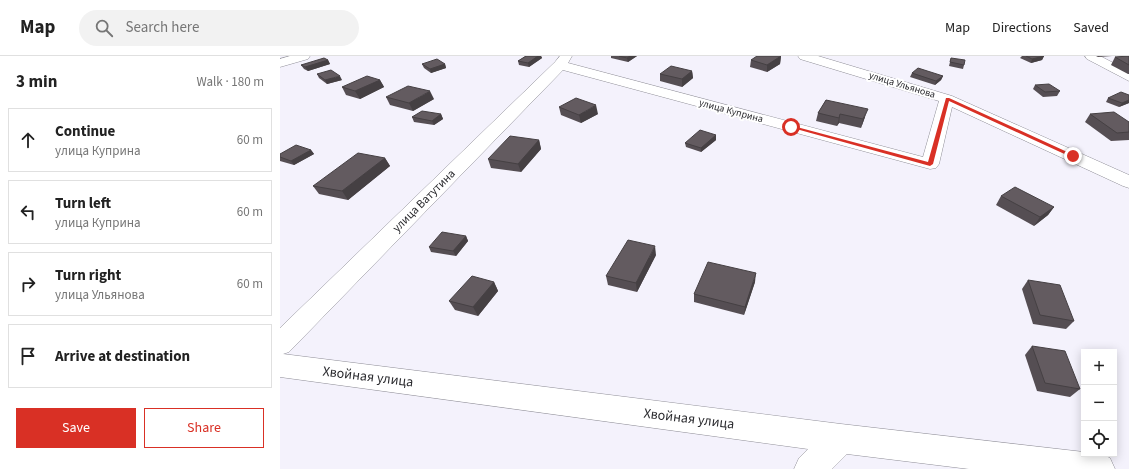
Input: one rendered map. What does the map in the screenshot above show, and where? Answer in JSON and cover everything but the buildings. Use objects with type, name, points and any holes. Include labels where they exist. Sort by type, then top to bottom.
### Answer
[{"type":"street","points":[[280,63],[304,56]]},
{"type":"street","name":"улица Ульянова","points":[[804,56],[947,99],[1129,182]]},
{"type":"street","points":[[1091,56],[1129,77]]},
{"type":"street","name":"улица Куприна","points":[[563,60],[930,164],[947,99]]},
{"type":"street","name":"улица Ватутина","points":[[280,344],[563,60]]},
{"type":"street","name":"Хвойная улица","points":[[280,365],[841,439],[1099,469]]},
{"type":"street","points":[[810,469],[841,439]]},
{"type":"route","points":[[791,127],[930,164],[947,99],[1073,156]]}]
